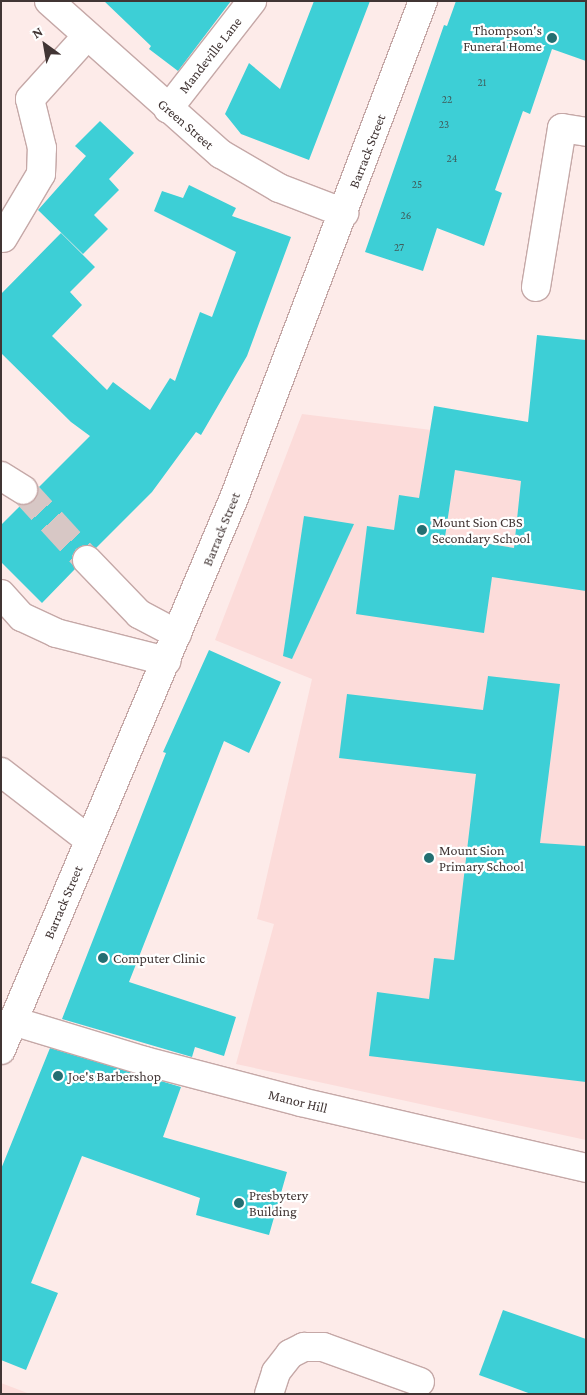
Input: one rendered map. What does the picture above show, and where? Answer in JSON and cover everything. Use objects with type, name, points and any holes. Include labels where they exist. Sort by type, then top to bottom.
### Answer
[{"type":"street","name":"Green Street","points":[[49,1],[168,110],[238,166],[279,188],[344,213]]},
{"type":"street","name":"Mandeville Lane","points":[[168,110],[252,1]]},
{"type":"street","name":"Barrack Street","points":[[1,1050],[166,661],[286,367],[423,1]]},
{"type":"street","points":[[3,238],[41,174],[42,148],[30,98],[87,36]]},
{"type":"street","points":[[536,286],[562,128],[586,132]]},
{"type":"street","points":[[87,560],[139,614],[177,634]]},
{"type":"street","points":[[1,594],[22,617],[56,633],[166,661]]},
{"type":"street","points":[[1,772],[89,840]]},
{"type":"street","name":"Manor Hill","points":[[13,1022],[145,1061],[301,1102],[586,1168]]},
{"type":"street","points":[[269,1394],[276,1372],[290,1354],[304,1347],[323,1347],[420,1382]]},
{"type":"shaded area","name":"Mount Sion Primary School","points":[[302,414],[586,449],[586,1140],[236,1064],[274,924],[257,919],[312,679],[215,640]]},
{"type":"shaded area","points":[[1,1383],[30,1394],[1,1394]]},
{"type":"building","points":[[104,1],[231,1],[178,71],[149,49],[151,46]]},
{"type":"building","points":[[314,1],[370,1],[309,160],[241,134],[225,114],[249,63],[280,89]]},
{"type":"building","points":[[456,1],[586,1],[586,61],[552,49],[530,114],[523,111],[495,190],[502,193],[484,246],[437,228],[423,271],[365,252],[444,25],[447,26]]},
{"type":"building","points":[[100,121],[134,153],[109,179],[119,190],[94,215],[108,229],[83,254],[38,210],[86,156],[75,146]]},
{"type":"building","points":[[189,185],[236,208],[232,216],[291,237],[247,356],[201,435],[196,432],[152,492],[96,548],[84,545],[76,549],[72,556],[75,569],[42,603],[1,562],[1,525],[21,505],[36,499],[38,488],[90,436],[71,422],[1,353],[1,294],[61,233],[95,267],[70,292],[82,305],[52,336],[107,390],[113,382],[150,410],[170,378],[175,381],[200,312],[212,317],[236,252],[154,211],[162,191],[183,198]]},
{"type":"building","points":[[537,335],[586,340],[586,591],[492,577],[484,633],[356,614],[367,526],[394,530],[399,495],[419,498],[434,406],[528,422]],"holes":[[[455,470],[521,481],[514,548],[445,537]]]},
{"type":"building","points":[[304,516],[354,524],[292,659],[283,656]]},
{"type":"building","points":[[209,650],[281,682],[249,753],[224,741],[129,982],[236,1017],[224,1056],[195,1047],[192,1057],[62,1019],[166,753],[163,752]]},
{"type":"building","points":[[488,676],[560,684],[540,843],[586,846],[586,1082],[369,1056],[377,992],[429,999],[434,958],[454,960],[476,774],[339,758],[347,694],[483,710]]},
{"type":"building","points":[[50,1048],[181,1087],[163,1137],[287,1172],[269,1235],[196,1215],[200,1198],[82,1156],[31,1283],[58,1293],[26,1370],[1,1360],[1,1169]]},
{"type":"building","points":[[503,1310],[586,1339],[586,1394],[531,1394],[479,1375]]},
{"type":"tunnel","points":[[23,490],[87,560]]},
{"type":"place","name":"Thompson's Funeral Home","points":[[552,38]]},
{"type":"place","name":"Mount Sion CBS Secondary School","points":[[422,530]]},
{"type":"place","name":"Mount Sion Primary School","points":[[429,858]]},
{"type":"place","name":"Computer Clinic","points":[[103,958]]},
{"type":"place","name":"Joe's Barbershop","points":[[58,1076]]},
{"type":"place","name":"Presbytery Building","points":[[239,1203]]}]
